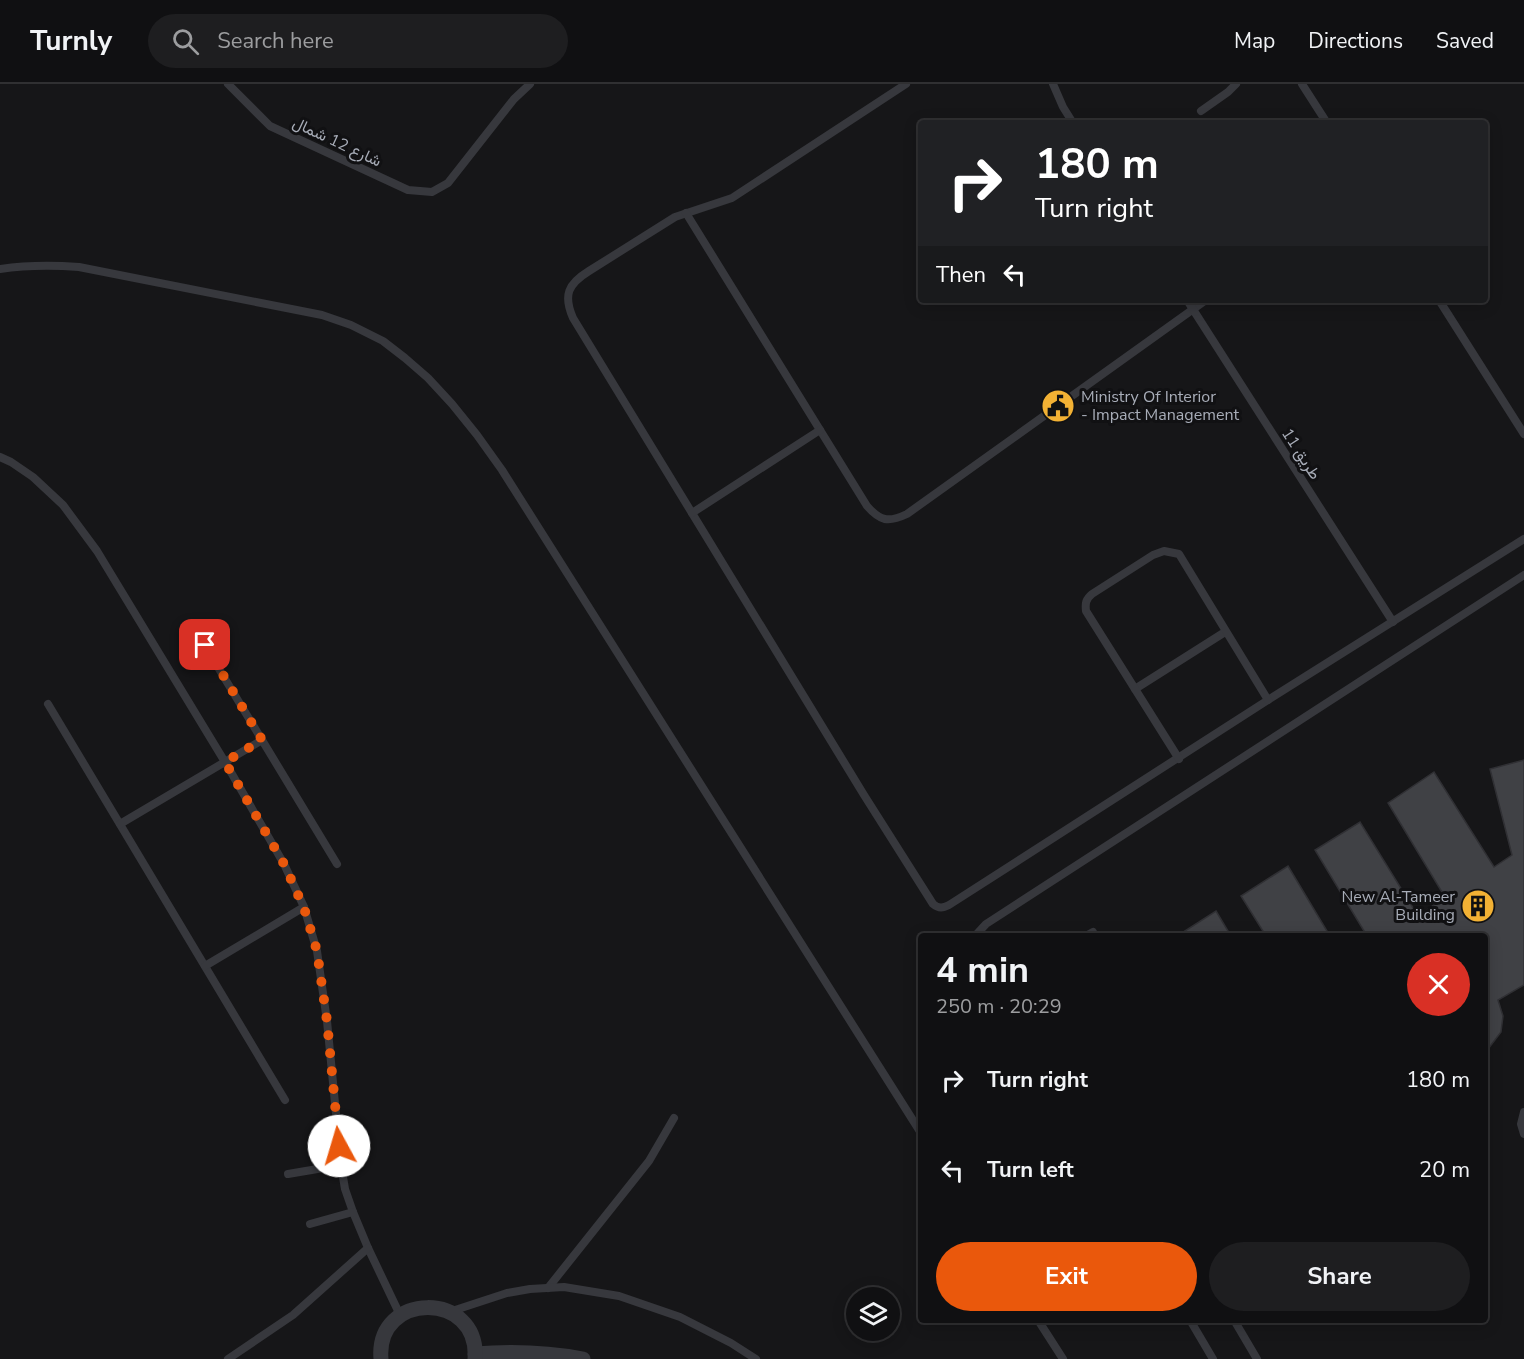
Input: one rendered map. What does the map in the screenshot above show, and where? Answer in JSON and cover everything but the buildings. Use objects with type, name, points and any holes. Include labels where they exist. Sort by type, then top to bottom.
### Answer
[{"type":"street","points":[[381,1359],[381,1346],[392,1323],[411,1309],[428,1306],[436,1307],[458,1318],[472,1338],[475,1357],[526,1352],[583,1359]]},
{"type":"lane","name":"شارع 12 شمال","points":[[228,84],[270,126],[408,190],[432,192],[448,183],[514,99],[530,84]]},
{"type":"lane","points":[[906,84],[732,198],[664,223],[578,278],[567,294],[568,307],[573,318],[864,795],[937,907],[949,905],[1524,539]]},
{"type":"lane","points":[[1053,84],[1071,120]]},
{"type":"lane","points":[[1201,111],[1236,84]]},
{"type":"lane","points":[[1302,84],[1325,120]]},
{"type":"lane","points":[[686,213],[867,506],[883,520],[900,517],[1202,303]]},
{"type":"lane","points":[[0,269],[50,265],[79,267],[322,315],[351,325],[383,341],[428,378],[477,435],[502,471],[918,1128]]},
{"type":"lane","name":"طريق 11","points":[[1189,303],[1393,622]]},
{"type":"lane","points":[[1441,303],[1524,434]]},
{"type":"lane","points":[[692,513],[820,430]]},
{"type":"lane","points":[[0,457],[33,477],[63,505],[97,551],[284,864],[304,908],[317,951],[326,1009],[345,1189],[368,1248],[400,1315]]},
{"type":"lane","points":[[1179,759],[1086,611],[1085,603],[1088,598],[1102,587],[1153,555],[1164,551],[1179,554],[1268,700]]},
{"type":"lane","points":[[978,933],[986,924],[1524,575]]},
{"type":"lane","points":[[193,626],[337,864]]},
{"type":"lane","points":[[1135,689],[1225,632]]},
{"type":"lane","points":[[48,704],[285,1100]]},
{"type":"lane","points":[[120,824],[262,740]]},
{"type":"lane","points":[[205,966],[304,908]]},
{"type":"lane","points":[[1524,1112],[1521,1124],[1524,1134]]},
{"type":"lane","points":[[548,1288],[650,1161],[674,1118]]},
{"type":"lane","points":[[288,1174],[341,1165]]},
{"type":"lane","points":[[310,1224],[353,1212]]},
{"type":"lane","points":[[228,1359],[293,1315],[368,1248]]},
{"type":"lane","points":[[448,1312],[507,1293],[564,1287],[619,1296],[680,1317],[731,1343],[756,1359]]},
{"type":"lane","points":[[1040,1323],[1063,1359]]},
{"type":"lane","points":[[1192,1323],[1213,1359]]},
{"type":"lane","points":[[1236,1323],[1257,1359]]},
{"type":"place","name":"Ministry Of Interior - Impact Management","points":[[1058,406]]},
{"type":"place","name":"New Al-Tameer Building","points":[[1478,906]]},
{"type":"route","points":[[205,645],[262,740],[225,762],[284,864],[304,908],[317,951],[327,1021],[339,1146]]}]
